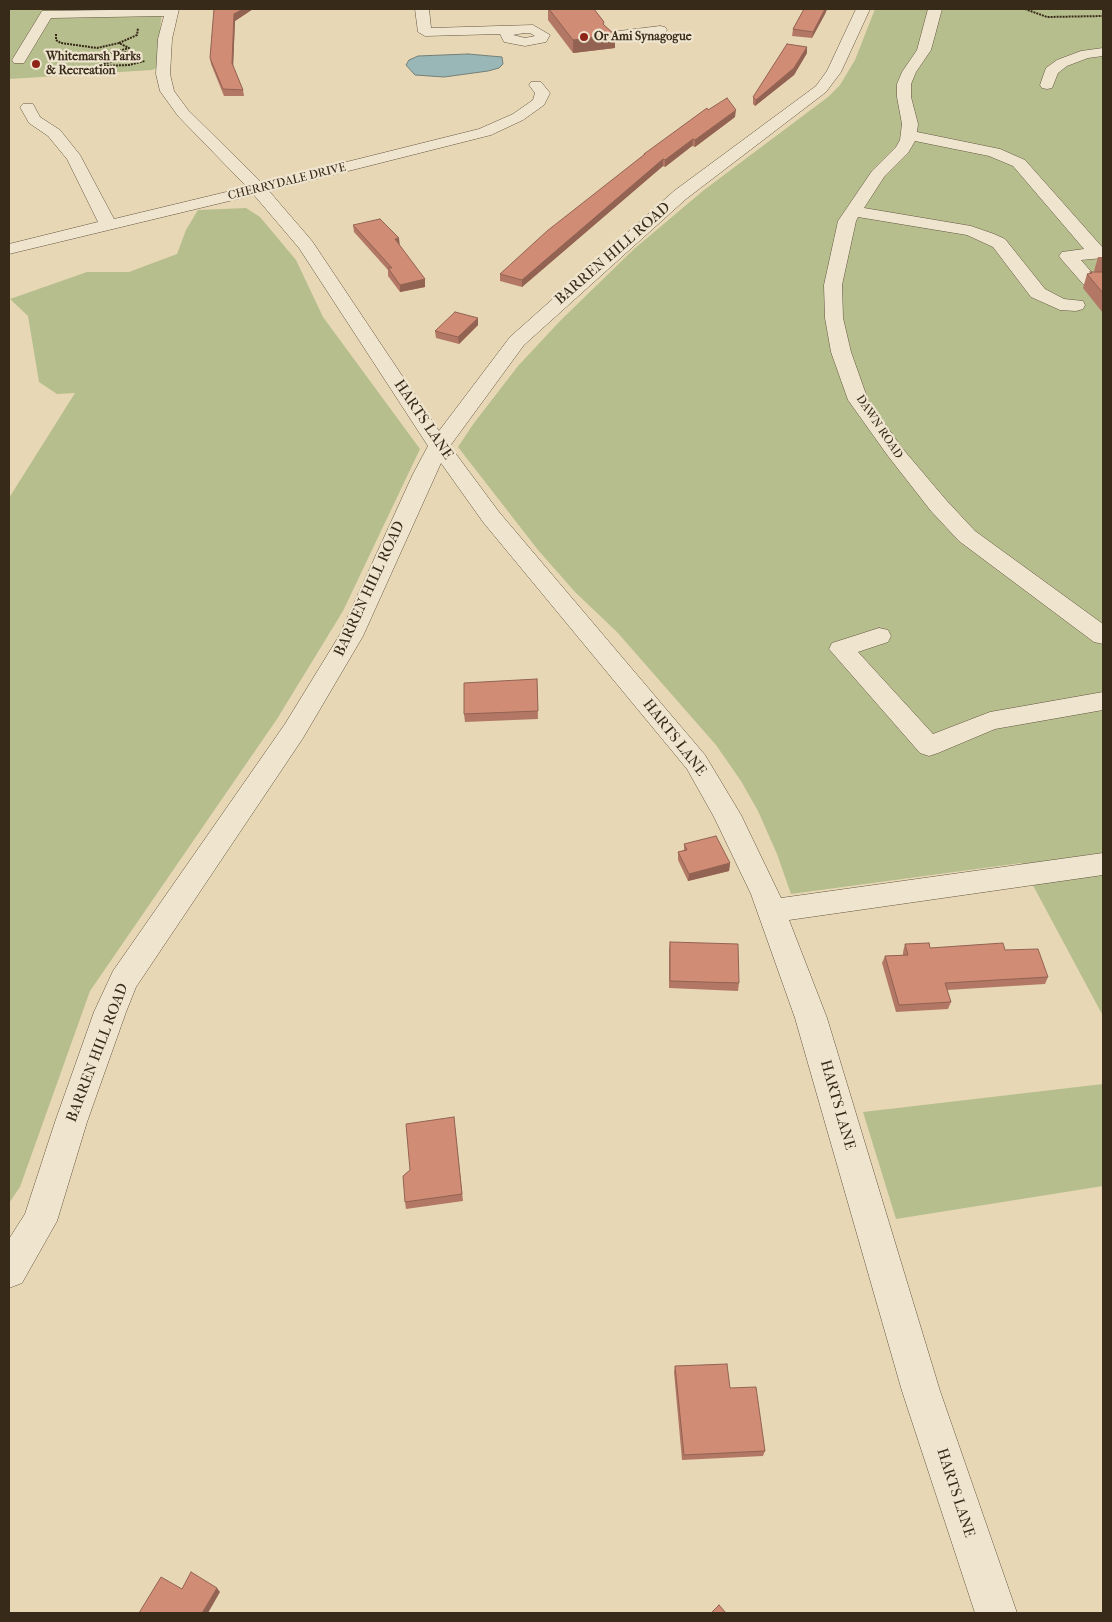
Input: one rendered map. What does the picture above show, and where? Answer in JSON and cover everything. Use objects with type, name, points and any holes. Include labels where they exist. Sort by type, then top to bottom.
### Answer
[{"type":"street","points":[[422,9],[425,32],[515,30],[535,23]]},
{"type":"street","name":"BARREN HILL ROAD","points":[[9,1271],[40,1221],[71,1122],[110,1012],[124,980],[294,731],[351,636],[424,474],[439,446],[518,341],[574,288],[680,195],[821,89],[834,72],[863,9]]},
{"type":"street","points":[[935,9],[933,23],[924,50],[909,72],[904,84],[910,124],[909,135],[994,152],[1019,163],[1100,253]]},
{"type":"street","points":[[19,60],[47,14],[171,11]]},
{"type":"street","name":"HARTS LANE","points":[[171,11],[165,39],[163,74],[167,91],[183,113],[258,190],[306,245],[439,446],[492,517],[696,762],[727,815],[772,911],[811,1018],[921,1391],[996,1613]]},
{"type":"street","points":[[611,36],[663,35],[652,16]]},
{"type":"street","points":[[1047,85],[1051,71],[1062,63],[1086,54],[1103,52]]},
{"type":"street","name":"CHERRYDALE DRIVE","points":[[9,249],[258,190],[485,132],[518,117],[539,102],[543,93],[536,85]]},
{"type":"street","points":[[28,107],[34,120],[54,133],[74,158],[109,226]]},
{"type":"street","name":"DAWN ROAD","points":[[909,135],[906,144],[878,174],[852,211],[847,221],[833,284],[834,318],[840,352],[858,400],[895,452],[939,506],[967,536],[1103,636]]},
{"type":"street","points":[[852,211],[970,231],[988,238],[998,243],[1038,293],[1060,304],[1076,305]]},
{"type":"street","points":[[1095,280],[1089,280],[1068,256],[1100,253]]},
{"type":"street","points":[[879,636],[841,649],[929,746],[990,721],[1103,701]]},
{"type":"street","points":[[772,911],[1103,864]]},
{"type":"path","points":[[1025,9],[1047,16],[1065,18],[1103,16]]},
{"type":"path","points":[[58,32],[56,40],[66,44],[97,48],[129,39],[138,33],[136,25]]},
{"type":"path","points":[[125,45],[129,39]]},
{"type":"path","points":[[119,43],[125,45],[138,55],[99,65],[129,65],[145,61]]},
{"type":"path","points":[[129,48],[111,53],[134,52]]},
{"type":"green space","points":[[9,9],[162,9],[157,68],[152,70],[9,79]]},
{"type":"green space","points":[[875,9],[1103,9],[1103,1016],[1021,863],[791,894],[777,854],[758,811],[741,781],[716,745],[617,632],[575,592],[538,550],[458,447],[518,366],[560,321],[634,249],[704,190],[828,97],[840,85],[855,60]]},
{"type":"green space","points":[[246,208],[260,217],[296,260],[323,317],[420,449],[343,611],[277,719],[90,991],[20,1187],[9,1203],[9,498],[75,393],[57,394],[39,382],[28,316],[10,299],[87,272],[129,272],[177,254],[186,230],[198,210]]},
{"type":"green space","points":[[1103,1084],[1103,1186],[896,1219],[863,1112]]},
{"type":"water","points":[[468,54],[502,57],[503,64],[499,68],[488,71],[444,77],[415,75],[406,65],[409,60],[418,56]]},
{"type":"building","points":[[214,9],[243,9],[234,14],[232,63],[243,90],[223,89],[210,58]]},
{"type":"building","points":[[549,9],[594,9],[604,22],[603,24],[615,35],[573,40]]},
{"type":"building","points":[[804,9],[825,9],[813,32],[793,29]]},
{"type":"building","points":[[787,44],[807,47],[794,68],[756,100],[753,97]]},
{"type":"building","points":[[727,98],[736,110],[695,140],[693,139],[665,160],[663,159],[522,280],[500,274],[547,231],[644,154],[707,108],[708,110]]},
{"type":"building","points":[[380,219],[399,238],[395,239],[425,279],[400,285],[388,268],[392,268],[353,225]]},
{"type":"building","points":[[1090,272],[1103,272],[1103,293],[1087,274],[1092,273]]},
{"type":"building","points":[[455,312],[478,318],[458,337],[435,331]]},
{"type":"building","points":[[537,679],[538,711],[464,714],[464,683]]},
{"type":"building","points":[[716,836],[730,863],[689,874],[678,852],[687,850],[684,844]]},
{"type":"building","points":[[670,942],[738,944],[739,983],[670,981]]},
{"type":"building","points":[[929,943],[930,948],[1003,943],[1005,950],[1038,949],[1048,977],[945,983],[951,1002],[899,1005],[885,956],[908,955],[905,944]]},
{"type":"building","points":[[454,1117],[462,1194],[405,1202],[403,1176],[410,1170],[406,1124]]},
{"type":"building","points":[[727,1364],[730,1388],[756,1387],[765,1451],[684,1455],[675,1366]]},
{"type":"building","points":[[191,1572],[217,1588],[202,1613],[139,1613],[161,1577],[182,1589]]},
{"type":"building","points":[[719,1605],[726,1613],[711,1613]]},
{"type":"place","name":"Or Ami Synagogue","points":[[584,37]]},
{"type":"place","name":"Whitemarsh Parks & Recreation","points":[[36,64]]}]
